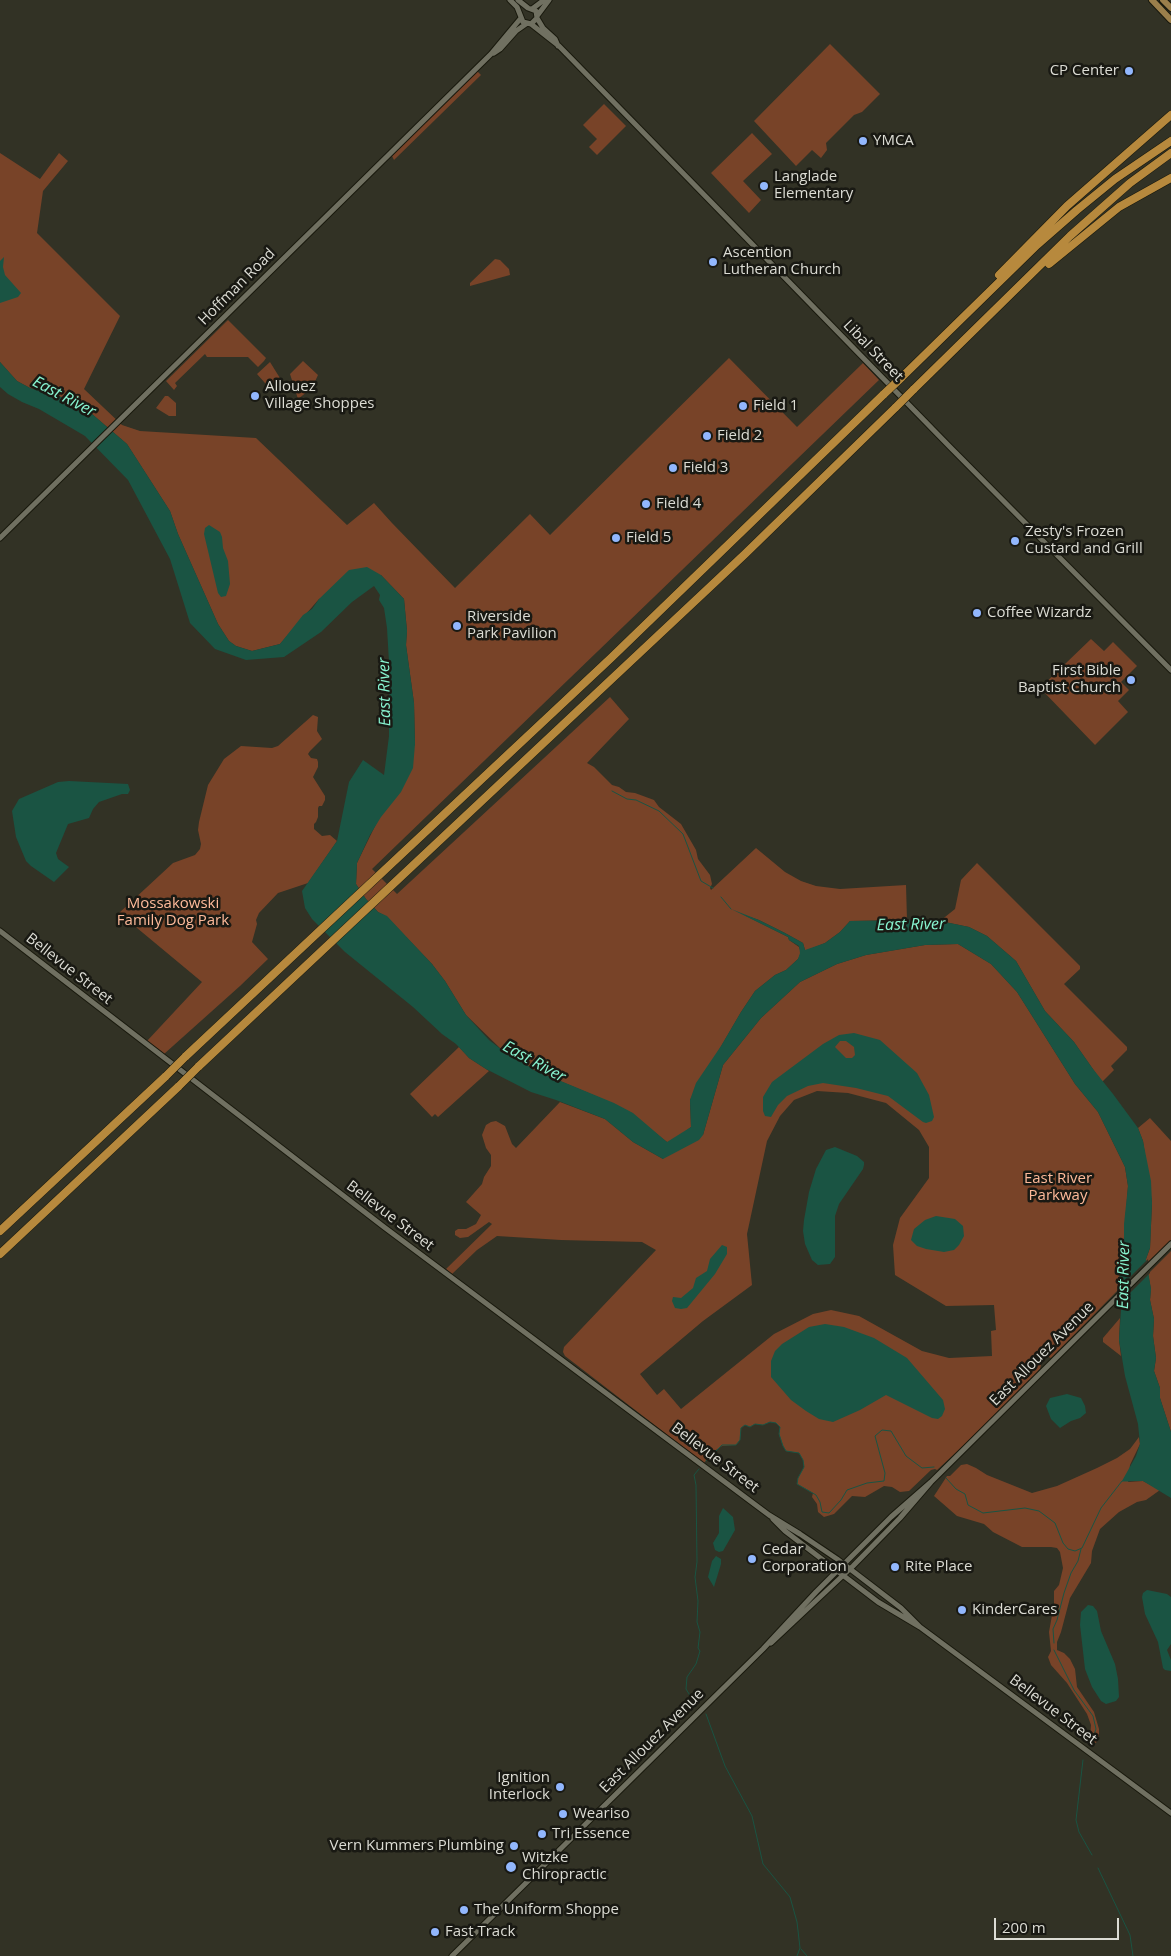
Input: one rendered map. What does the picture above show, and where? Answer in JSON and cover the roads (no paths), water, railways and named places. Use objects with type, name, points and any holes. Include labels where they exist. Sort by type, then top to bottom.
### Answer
[{"type":"highway","points":[[982,298],[990,284],[1054,218],[1171,115]]},
{"type":"highway","points":[[0,1231],[611,658],[982,298],[1076,210],[1115,179],[1171,141]]},
{"type":"highway","points":[[0,1254],[745,554],[1105,204],[1171,153]]},
{"type":"highway","points":[[1023,282],[1038,273],[1119,208],[1171,178]]},
{"type":"main road","points":[[1152,0],[1171,20]]},
{"type":"main road","points":[[1163,0],[1171,8]]},
{"type":"street","points":[[510,0],[521,16]]},
{"type":"street","points":[[518,0],[530,8],[544,0]]},
{"type":"street","points":[[537,17],[549,0]]},
{"type":"street","name":"Hoffman Road","points":[[0,538],[491,54],[521,16],[530,8]]},
{"type":"street","name":"Libal Street","points":[[530,8],[543,28],[555,39],[559,46]]},
{"type":"street","name":"Libal Street","points":[[521,16],[528,24],[559,46],[954,452],[1171,670]]},
{"type":"street","name":"Hoffman Road","points":[[491,54],[500,49],[516,30],[535,22],[537,17]]},
{"type":"street","name":"Bellevue Street","points":[[0,931],[354,1204],[769,1515],[800,1534],[901,1608],[920,1627]]},
{"type":"street","name":"East Allouez Avenue","points":[[763,1649],[788,1629],[844,1576],[932,1482],[1171,1244]]},
{"type":"street","name":"East Allouez Avenue","points":[[452,1956],[763,1649],[842,1564],[891,1517],[932,1482]]},
{"type":"street","name":"Bellevue Street","points":[[769,1515],[785,1531],[891,1611],[920,1627],[1171,1813]]},
{"type":"water","points":[[4,257],[3,267],[5,275],[21,293],[18,297],[0,303],[0,261]]},
{"type":"water","name":"East River","points":[[0,362],[17,381],[30,388],[78,402],[127,444],[170,511],[178,534],[218,624],[229,641],[236,646],[252,651],[280,644],[303,615],[312,609],[319,599],[349,570],[367,567],[381,575],[404,599],[407,631],[406,645],[414,703],[415,744],[413,768],[401,792],[381,817],[370,835],[357,863],[356,884],[378,912],[387,916],[432,964],[466,1015],[489,1040],[534,1070],[614,1103],[633,1113],[667,1142],[691,1127],[690,1100],[696,1083],[755,991],[775,975],[786,970],[798,959],[800,953],[799,946],[789,940],[788,937],[731,909],[785,933],[803,943],[805,950],[825,943],[840,932],[850,921],[921,920],[940,921],[969,927],[987,936],[1016,961],[1045,1011],[1074,1042],[1138,1128],[1143,1141],[1151,1181],[1150,1248],[1146,1259],[1154,1319],[1153,1336],[1156,1358],[1154,1371],[1171,1432],[1171,1498],[1143,1481],[1122,1481],[1136,1456],[1140,1444],[1138,1424],[1125,1376],[1119,1340],[1121,1310],[1119,1279],[1124,1254],[1124,1224],[1128,1186],[1125,1167],[1098,1112],[1075,1084],[1017,992],[991,964],[958,944],[925,945],[866,955],[837,964],[800,982],[761,1018],[723,1065],[703,1135],[699,1140],[663,1159],[633,1142],[605,1119],[531,1092],[486,1069],[469,1058],[456,1044],[442,1034],[413,1007],[345,952],[312,919],[305,908],[302,891],[337,841],[349,782],[363,760],[384,775],[389,736],[389,662],[384,608],[379,600],[380,595],[374,586],[352,602],[321,632],[284,657],[246,660],[215,649],[190,623],[170,559],[128,480],[85,436],[39,409],[8,394],[0,387]]},
{"type":"water","points":[[209,525],[220,532],[228,561],[230,584],[226,596],[221,597],[218,593],[204,534],[205,528]]},
{"type":"water","points":[[58,782],[128,784],[130,790],[128,794],[122,794],[99,802],[89,818],[68,824],[56,853],[58,859],[69,867],[54,882],[26,861],[16,837],[12,811],[19,799]]},
{"type":"water","points":[[854,1033],[880,1040],[917,1073],[929,1095],[934,1117],[932,1121],[923,1122],[888,1096],[856,1088],[823,1083],[808,1086],[787,1096],[778,1105],[771,1117],[765,1116],[763,1097],[772,1082],[823,1044],[839,1035]],"holes":[[[840,1041],[846,1041],[854,1047],[855,1055],[852,1058],[846,1058],[835,1047]]]},
{"type":"water","points":[[835,1147],[857,1156],[864,1162],[864,1165],[839,1204],[835,1216],[835,1257],[830,1264],[818,1265],[812,1260],[805,1244],[804,1220],[809,1192],[816,1169],[826,1150]]},
{"type":"water","points":[[936,1216],[955,1219],[963,1226],[964,1236],[954,1250],[944,1252],[926,1249],[917,1246],[911,1240],[914,1229],[925,1220]]},
{"type":"water","points":[[722,1245],[727,1247],[727,1254],[715,1274],[687,1308],[675,1308],[672,1301],[673,1297],[681,1298],[693,1288],[696,1278],[707,1271],[710,1259]]},
{"type":"water","points":[[825,1324],[844,1327],[874,1338],[907,1358],[943,1400],[945,1409],[942,1416],[938,1419],[932,1418],[886,1395],[860,1410],[833,1422],[819,1419],[791,1400],[771,1377],[771,1361],[775,1351],[782,1344],[809,1327]]},
{"type":"water","points":[[1067,1394],[1081,1398],[1086,1413],[1060,1428],[1051,1419],[1046,1406],[1050,1398]]},
{"type":"water","points":[[723,1508],[733,1517],[735,1530],[723,1551],[719,1552],[715,1550],[713,1543],[719,1533],[719,1516]]},
{"type":"water","points":[[716,1556],[721,1559],[721,1564],[714,1587],[708,1577],[712,1561]]},
{"type":"water","points":[[1147,1590],[1167,1594],[1171,1597],[1171,1644],[1167,1650],[1171,1660],[1171,1671],[1163,1668],[1158,1642],[1145,1614],[1142,1597],[1143,1593]]},
{"type":"water","points":[[1088,1605],[1093,1606],[1097,1611],[1101,1631],[1115,1664],[1118,1679],[1119,1697],[1116,1701],[1106,1704],[1101,1701],[1092,1687],[1085,1669],[1080,1625],[1081,1612]]},
{"type":"waterway","points":[[612,791],[659,811],[683,834],[701,881],[713,888]]},
{"type":"waterway","points":[[721,897],[731,909]]},
{"type":"waterway","points":[[706,1461],[722,1445],[736,1445],[740,1440],[741,1428],[745,1425],[750,1427],[755,1424],[776,1423],[780,1427],[779,1434],[786,1451],[799,1453],[803,1460],[804,1467],[797,1484],[816,1495],[822,1512],[829,1513],[847,1490],[867,1483],[884,1481],[885,1473],[875,1436],[882,1430],[891,1431],[906,1456],[922,1468],[934,1467]]},
{"type":"waterway","points":[[694,1702],[686,1689],[687,1677],[696,1664],[700,1651],[698,1648],[700,1632],[697,1622],[698,1601],[695,1577],[697,1562],[696,1485],[694,1475],[699,1469]]},
{"type":"waterway","points":[[946,1478],[956,1489],[965,1494],[968,1505],[983,1513],[1025,1508],[1039,1511],[1055,1523],[1063,1543],[1068,1549],[1075,1551],[1082,1548],[1101,1508],[1122,1481],[1129,1481]]},
{"type":"waterway","points":[[1054,1643],[1053,1629],[1064,1593],[1071,1573],[1078,1561],[1081,1549]]},
{"type":"waterway","points":[[1054,1650],[1074,1690],[1093,1716],[1096,1729],[1091,1743]]},
{"type":"waterway","points":[[706,1714],[725,1766],[752,1816],[763,1864],[790,1897],[797,1922],[800,1948],[797,1956]]},
{"type":"waterway","points":[[1083,1760],[1076,1820],[1079,1832],[1092,1855]]},
{"type":"waterway","points":[[1098,1868],[1130,1935],[1133,1956]]},
{"type":"waterway","points":[[801,1949],[807,1956]]},
{"type":"place","name":"CP Center","points":[[1129,71]]},
{"type":"place","name":"YMCA","points":[[863,141]]},
{"type":"place","name":"Langlade Elementary","points":[[764,186]]},
{"type":"place","name":"Ascention Lutheran Church","points":[[713,262]]},
{"type":"place","name":"Allouez Village Shoppes","points":[[255,396]]},
{"type":"place","name":"Field 1","points":[[743,406]]},
{"type":"place","name":"Field 2","points":[[707,436]]},
{"type":"place","name":"Field 3","points":[[673,468]]},
{"type":"place","name":"Field 4","points":[[646,504]]},
{"type":"place","name":"Field 5","points":[[616,538]]},
{"type":"place","name":"Zesty's Frozen Custard and Grill","points":[[1015,541]]},
{"type":"place","name":"Coffee Wizardz","points":[[977,613]]},
{"type":"place","name":"Riverside Park Pavilion","points":[[457,626]]},
{"type":"place","name":"First Bible Baptist Church","points":[[1131,680]]},
{"type":"place","name":"Cedar Corporation","points":[[752,1559]]},
{"type":"place","name":"Rite Place","points":[[895,1567]]},
{"type":"place","name":"KinderCares","points":[[962,1610]]},
{"type":"place","name":"Ignition Interlock","points":[[560,1787]]},
{"type":"place","name":"Weariso","points":[[563,1814]]},
{"type":"place","name":"Tri Essence","points":[[542,1834]]},
{"type":"place","name":"Vern Kummers Plumbing","points":[[514,1846]]},
{"type":"place","name":"Witzke Chiropractic","points":[[511,1867]]},
{"type":"place","name":"The Uniform Shoppe","points":[[464,1910]]},
{"type":"place","name":"Fast Track","points":[[435,1932]]},
{"type":"park label","name":"Mossakowski Family Dog Park","points":[[173,912]]},
{"type":"park label","name":"East River Parkway","points":[[1058,1188]]}]
